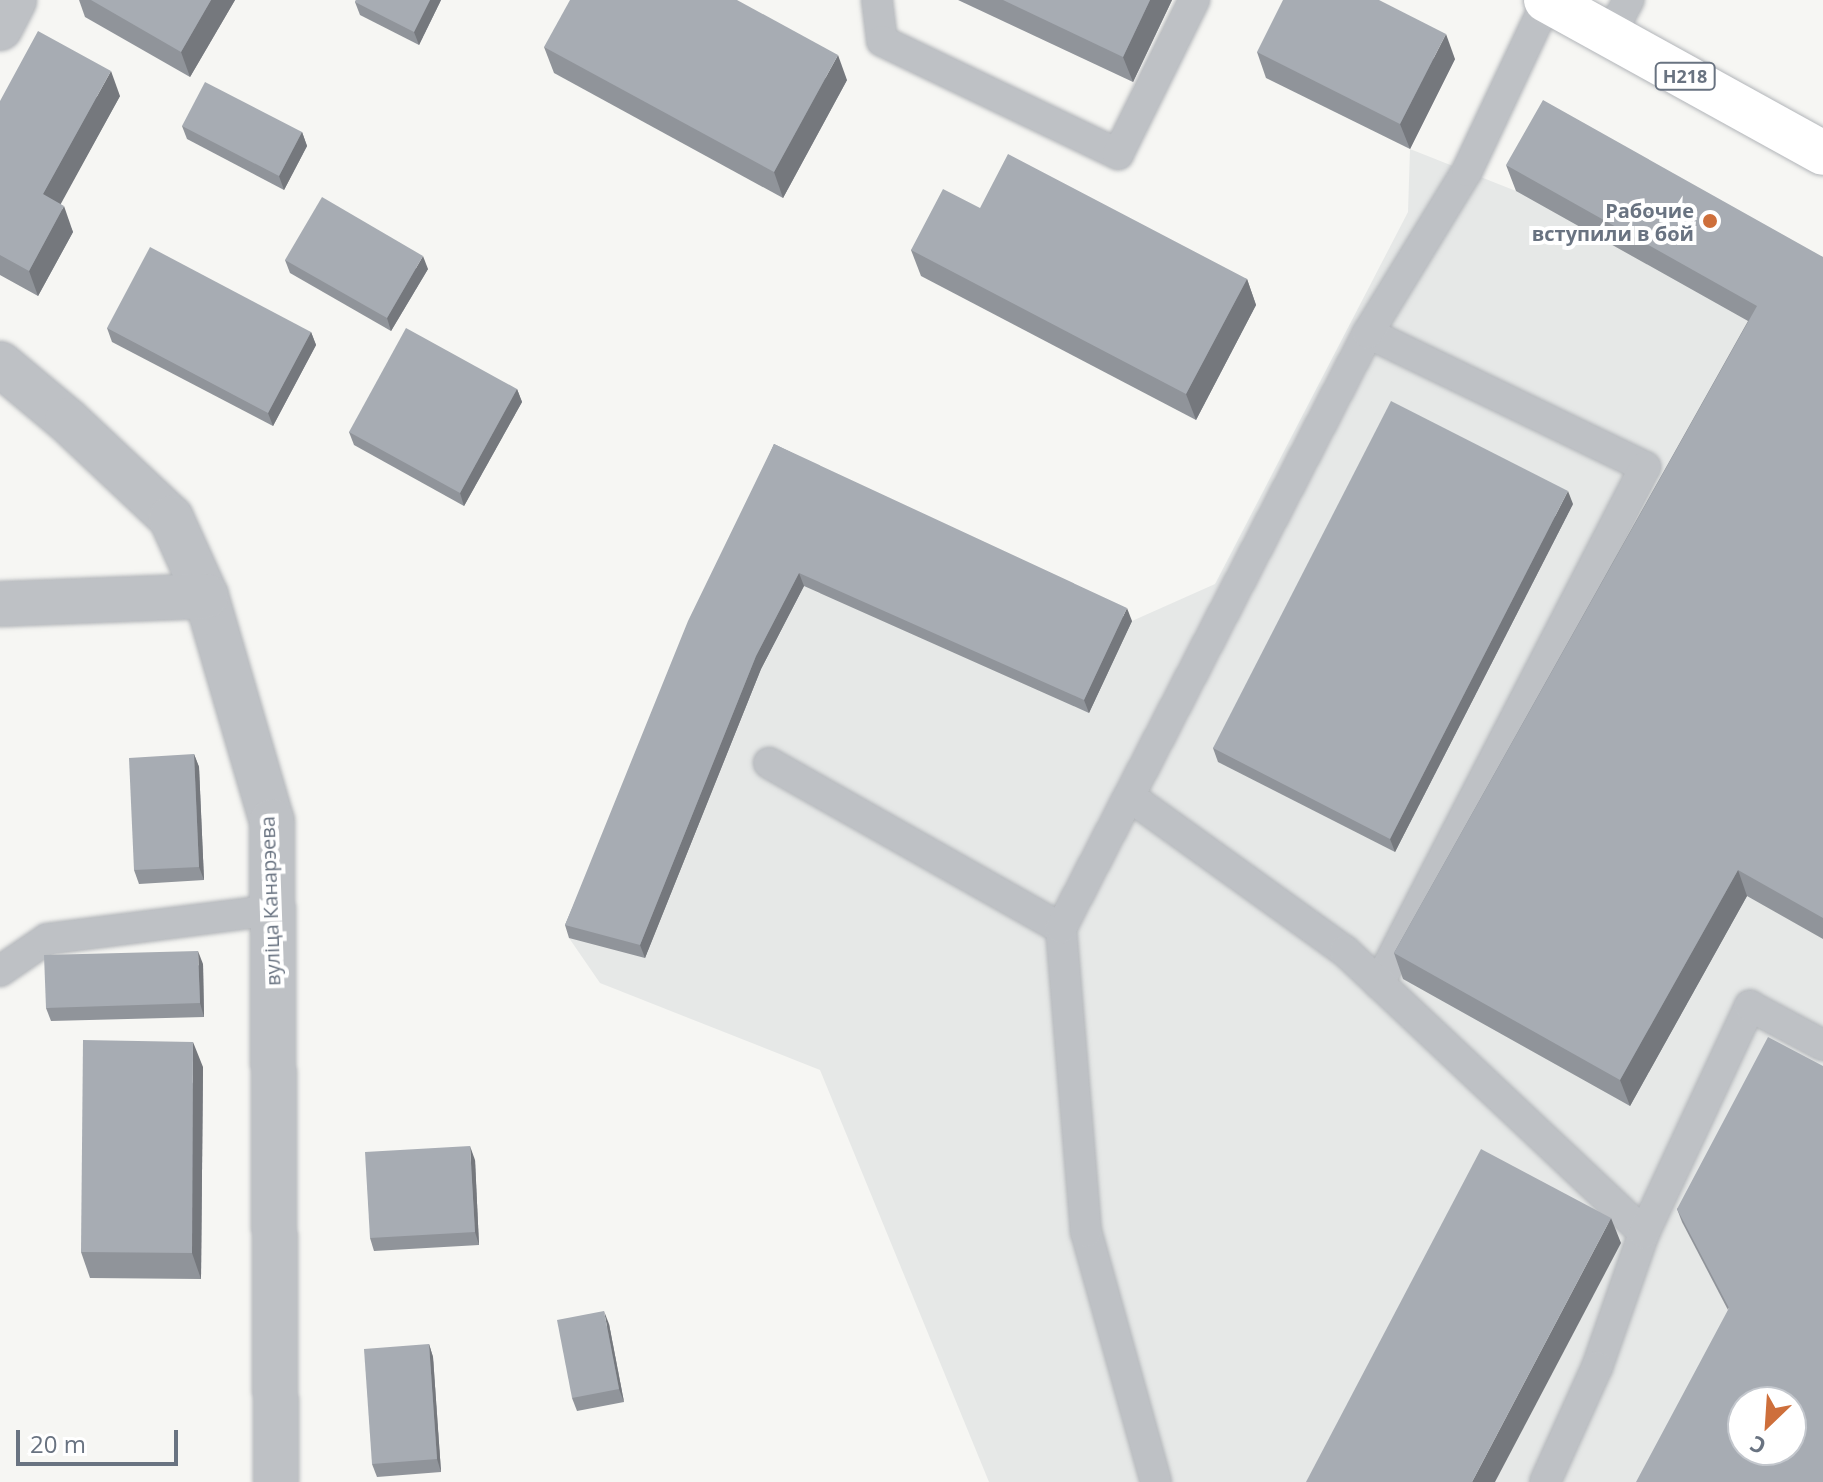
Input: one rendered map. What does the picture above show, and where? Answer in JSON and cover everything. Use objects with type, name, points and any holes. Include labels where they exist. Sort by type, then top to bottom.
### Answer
[{"type":"main road","name":"Н218","points":[[1547,0],[1619,17],[1823,153]]},
{"type":"street","points":[[0,28],[14,0]]},
{"type":"street","name":"вуліца Канарэева","points":[[0,364],[67,420],[171,518],[206,596],[272,821],[276,1482]]},
{"type":"street","points":[[0,604],[206,596]]},
{"type":"lane","points":[[877,0],[882,41],[1118,154],[1194,0]]},
{"type":"lane","points":[[1156,1482],[1086,1232],[1061,928],[1368,333],[1467,171],[1547,0]]},
{"type":"lane","points":[[1368,333],[1645,467],[1379,983]]},
{"type":"lane","points":[[769,763],[1061,928]]},
{"type":"lane","points":[[1129,796],[1345,951],[1644,1233]]},
{"type":"lane","points":[[0,971],[47,939],[272,910]]},
{"type":"lane","points":[[1545,1482],[1597,1367],[1644,1233],[1750,1006],[1823,1045]]},
{"type":"shaded area","points":[[1552,125],[1823,277],[1823,1482],[989,1482],[820,1070],[600,983],[569,938],[693,633],[778,457],[1132,621],[1215,584],[1408,212],[1410,149],[1516,191]]},
{"type":"building","points":[[91,0],[211,0],[181,52]]},
{"type":"building","points":[[356,0],[430,0],[414,32]]},
{"type":"building","points":[[570,0],[737,0],[838,55],[774,172],[544,47]]},
{"type":"building","points":[[1003,0],[1150,0],[1123,57]]},
{"type":"building","points":[[1283,0],[1379,0],[1446,34],[1400,124],[1257,52]]},
{"type":"building","points":[[38,31],[111,71],[43,194],[64,206],[29,271],[0,255],[0,101]]},
{"type":"building","points":[[205,82],[302,132],[279,176],[182,126]]},
{"type":"building","points":[[1543,100],[1823,257],[1823,918],[1738,870],[1620,1080],[1394,953],[1757,306],[1506,165]]},
{"type":"building","points":[[1008,154],[1247,279],[1186,394],[911,250],[943,189],[980,208]]},
{"type":"building","points":[[322,197],[423,256],[387,318],[285,260]]},
{"type":"building","points":[[150,247],[311,332],[268,413],[107,328]]},
{"type":"building","points":[[406,328],[517,389],[460,493],[349,432]]},
{"type":"building","points":[[1391,401],[1568,491],[1390,839],[1213,748]]},
{"type":"building","points":[[774,444],[1127,608],[1084,700],[799,573],[756,656],[640,945],[565,925],[688,621]]},
{"type":"building","points":[[194,754],[199,867],[134,870],[129,758]]},
{"type":"building","points":[[198,951],[200,1003],[46,1008],[44,955]]},
{"type":"building","points":[[1768,1037],[1823,1066],[1823,1482],[1636,1482],[1729,1308],[1677,1209]]},
{"type":"building","points":[[83,1040],[193,1042],[192,1253],[81,1252]]},
{"type":"building","points":[[470,1146],[475,1232],[370,1238],[365,1152]]},
{"type":"building","points":[[1481,1149],[1611,1218],[1472,1482],[1306,1482]]},
{"type":"building","points":[[604,1311],[619,1389],[572,1398],[557,1320]]},
{"type":"building","points":[[429,1344],[437,1459],[372,1464],[364,1349]]},
{"type":"place","name":"Рабочие вступили в бой","points":[[1710,221]]}]
